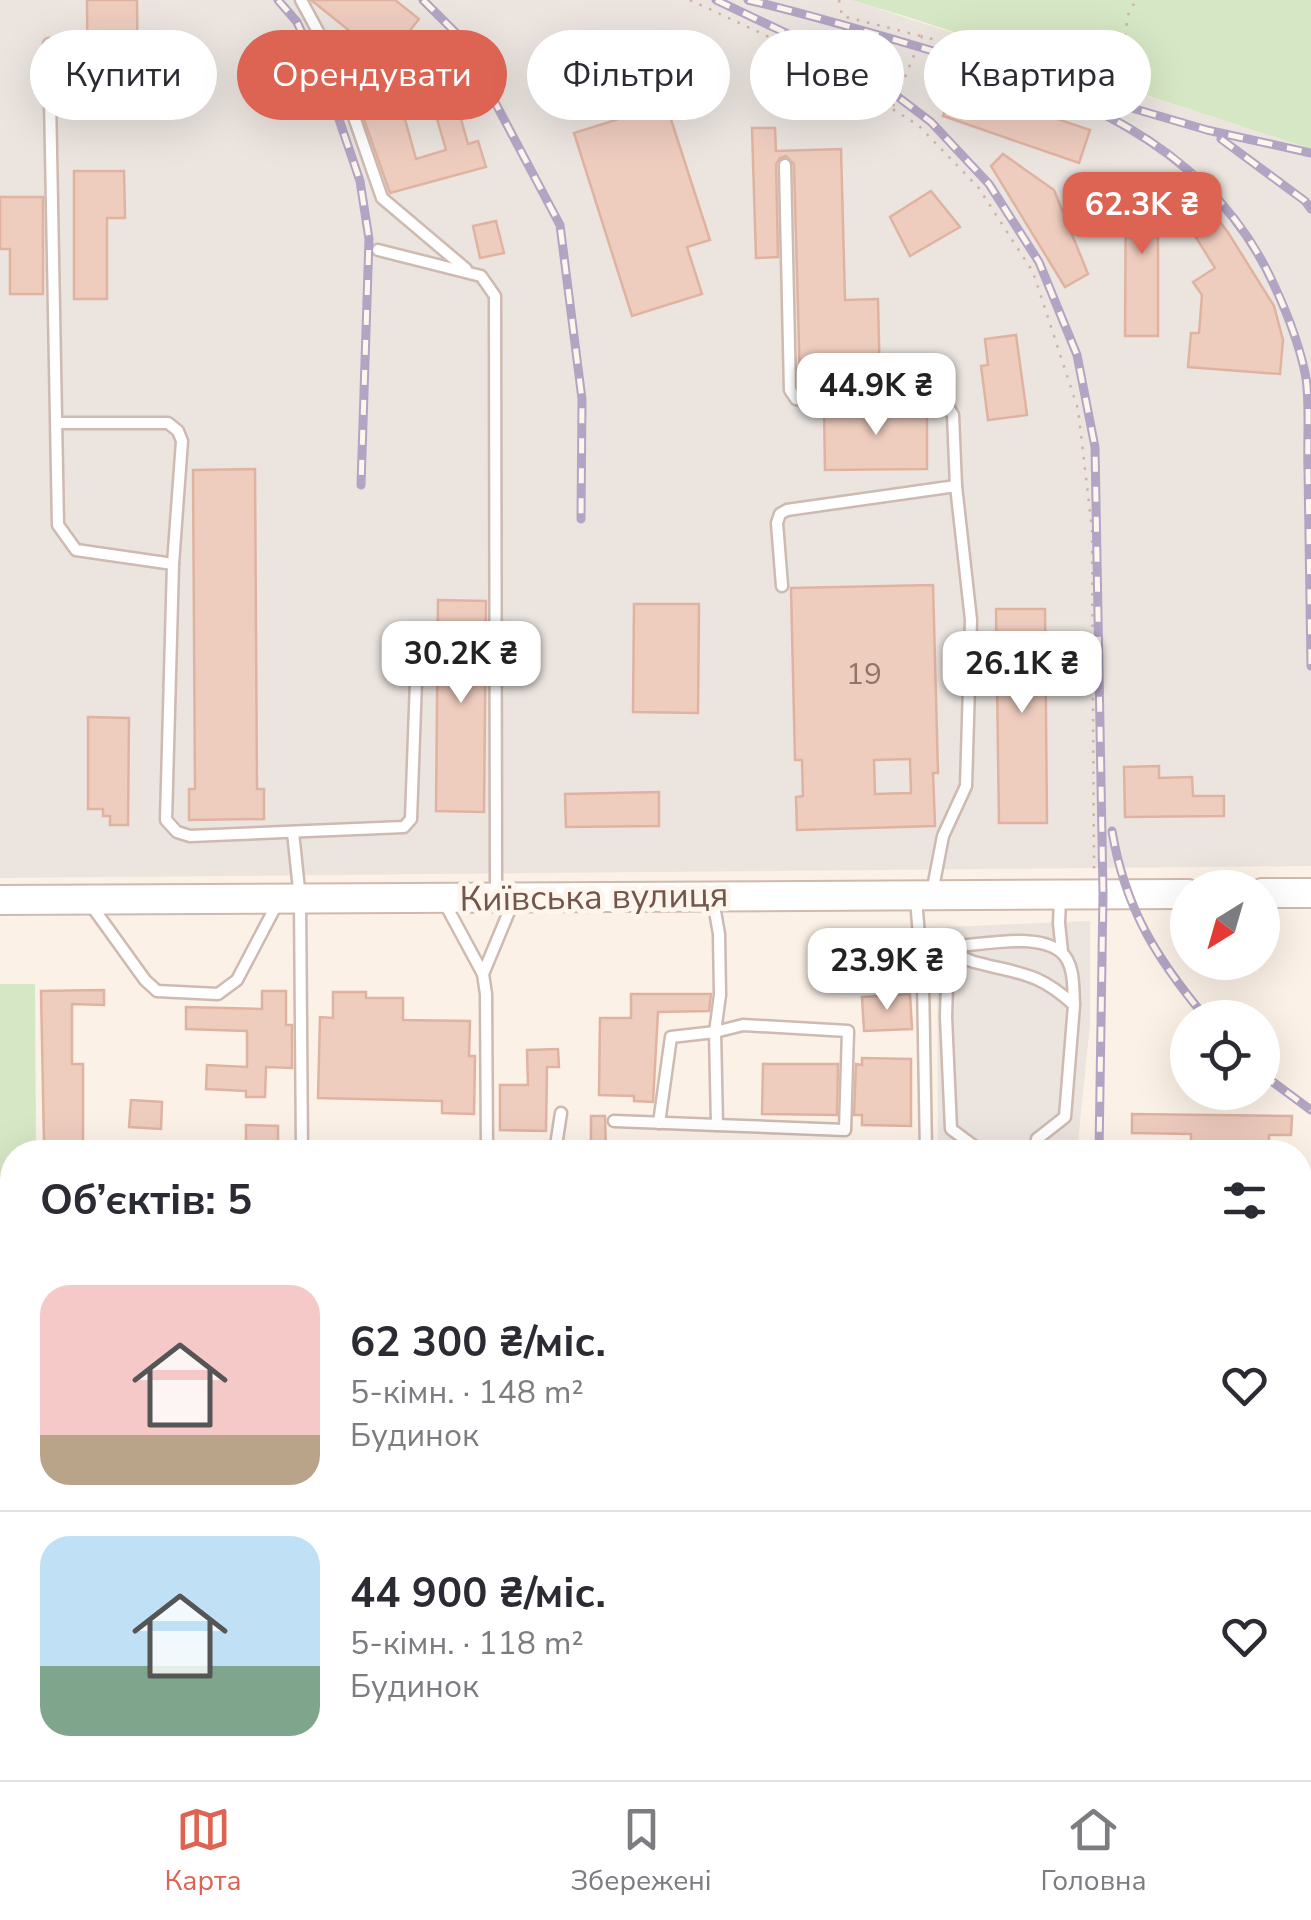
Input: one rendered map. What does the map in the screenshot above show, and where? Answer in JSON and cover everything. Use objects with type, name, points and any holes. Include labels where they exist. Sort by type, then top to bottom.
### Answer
[{"type":"main road","points":[[1280,894],[1311,893]]},
{"type":"main road","name":"Київська вулиця","points":[[0,900],[1170,894]]},
{"type":"lane","points":[[301,0],[336,65],[382,198],[471,273]]},
{"type":"lane","points":[[51,120],[58,525],[76,550],[173,564]]},
{"type":"lane","points":[[784,164],[790,390],[796,399],[932,396],[946,402],[953,415],[956,486],[971,620],[966,786],[943,836],[924,894],[920,946],[926,1140]]},
{"type":"lane","points":[[378,250],[482,276],[494,296],[505,899],[483,974]]},
{"type":"lane","points":[[57,423],[168,423],[182,441],[173,564],[166,820],[177,832],[190,836],[404,827],[411,819],[417,653]]},
{"type":"lane","points":[[782,586],[777,523],[780,514],[956,486]]},
{"type":"lane","points":[[293,832],[290,899],[301,1140]]},
{"type":"lane","points":[[712,894],[720,965],[715,1032],[717,1125]]},
{"type":"lane","points":[[1037,1140],[1065,1117],[1074,1005],[1072,971],[1062,952],[1058,923],[1061,894]]},
{"type":"lane","points":[[88,900],[145,980],[158,991],[218,994],[237,980],[290,899]]},
{"type":"lane","points":[[443,899],[483,974],[487,1140]]},
{"type":"lane","points":[[920,946],[948,949],[972,943],[1038,943],[1062,952]]},
{"type":"lane","points":[[948,949],[970,961],[1026,972],[1056,987],[1074,1005]]},
{"type":"lane","points":[[948,949],[946,1018],[951,1128],[966,1140]]},
{"type":"lane","points":[[614,1122],[845,1130],[848,1032],[743,1025],[671,1037],[659,1123]]},
{"type":"lane","points":[[557,1140],[561,1113]]},
{"type":"path","points":[[690,0],[754,30]]},
{"type":"path","points":[[839,0],[842,16],[1105,90],[1121,64],[1128,15],[1136,0]]},
{"type":"path","points":[[904,80],[922,36]]},
{"type":"path","points":[[904,116],[918,125],[978,187],[1033,272],[1078,409],[1092,529],[1096,842],[1092,894]]},
{"type":"shaded area","points":[[0,0],[851,0],[944,30],[924,30],[924,120],[1151,120],[1151,97],[1311,149],[1311,866],[0,878]]},
{"type":"shaded area","points":[[1090,921],[1090,1024],[1078,1140],[938,1140],[937,941],[946,927]]},
{"type":"green space","points":[[851,0],[1311,0],[1311,149],[1151,97],[1151,30],[948,30]]},
{"type":"green space","points":[[0,984],[35,984],[36,1140],[0,1140]]},
{"type":"building","points":[[87,0],[137,0],[137,30],[87,30]]},
{"type":"building","points":[[311,0],[395,0],[419,19],[410,30],[348,30]]},
{"type":"building","points":[[364,120],[405,120],[416,159],[446,150],[437,120],[461,120],[468,144],[478,141],[486,167],[390,193]]},
{"type":"building","points":[[615,120],[671,120],[710,240],[687,247],[702,294],[632,316],[574,133]]},
{"type":"building","points":[[955,120],[1060,120],[1090,130],[1079,163]]},
{"type":"building","points":[[752,128],[775,128],[776,151],[841,149],[845,300],[878,299],[880,389],[824,392],[824,383],[800,383],[794,164],[786,156],[776,164],[778,257],[756,258]]},
{"type":"building","points":[[1003,154],[1054,190],[1088,274],[1065,287],[991,166]]},
{"type":"building","points":[[74,171],[124,171],[125,218],[107,218],[107,299],[74,299]]},
{"type":"building","points":[[1126,176],[1158,177],[1158,336],[1125,336]]},
{"type":"building","points":[[931,191],[960,227],[910,256],[890,217]]},
{"type":"building","points":[[1200,194],[1274,306],[1283,340],[1280,374],[1188,367],[1191,333],[1199,333],[1202,295],[1193,282],[1215,268],[1179,210]]},
{"type":"building","points":[[0,197],[43,197],[43,294],[10,294],[10,249],[0,249]]},
{"type":"building","points":[[496,221],[504,253],[480,258],[473,226]]},
{"type":"building","points":[[1016,335],[1027,415],[988,420],[981,366],[988,365],[985,339]]},
{"type":"building","points":[[927,406],[927,469],[825,470],[824,409]]},
{"type":"building","points":[[255,469],[257,789],[264,789],[264,819],[189,820],[189,789],[195,789],[193,470]]},
{"type":"building","points":[[933,585],[938,773],[933,773],[935,826],[797,830],[796,797],[803,796],[802,760],[795,760],[791,588]],"holes":[[[910,759],[911,793],[875,794],[874,760]]]},
{"type":"building","points":[[438,600],[486,601],[484,812],[436,811]]},
{"type":"building","points":[[634,604],[699,604],[698,713],[633,712]]},
{"type":"building","points":[[996,609],[1045,609],[1047,823],[999,823]]},
{"type":"building","points":[[88,717],[129,718],[128,825],[110,825],[110,816],[103,816],[103,809],[88,809]]},
{"type":"building","points":[[1159,766],[1159,778],[1192,777],[1193,796],[1224,796],[1224,816],[1125,817],[1124,767]]},
{"type":"building","points":[[659,792],[659,826],[566,827],[565,794]]},
{"type":"building","points":[[104,990],[104,1005],[72,1004],[72,1064],[83,1064],[83,1140],[44,1140],[41,991]]},
{"type":"building","points":[[262,991],[286,991],[286,1025],[292,1025],[292,1068],[266,1067],[265,1097],[246,1097],[246,1091],[206,1089],[207,1065],[247,1067],[247,1031],[186,1029],[186,1007],[262,1009]]},
{"type":"building","points":[[333,992],[366,992],[366,998],[403,998],[403,1020],[470,1021],[469,1056],[475,1056],[474,1114],[442,1113],[442,1101],[318,1098],[320,1017],[333,1018]]},
{"type":"building","points":[[631,994],[711,994],[709,1011],[658,1012],[653,1102],[634,1101],[634,1096],[599,1095],[600,1018],[631,1018]]},
{"type":"building","points":[[910,994],[912,1029],[864,1031],[862,997]]},
{"type":"building","points":[[558,1049],[559,1067],[547,1067],[546,1131],[500,1130],[500,1085],[528,1085],[527,1050]]},
{"type":"building","points":[[862,1058],[911,1059],[911,1126],[862,1125],[862,1115],[854,1115],[856,1064],[862,1065]]},
{"type":"building","points":[[763,1064],[838,1064],[837,1115],[762,1114]]},
{"type":"building","points":[[131,1100],[162,1102],[161,1129],[129,1127]]},
{"type":"building","points":[[1132,1114],[1292,1116],[1291,1135],[1269,1135],[1269,1140],[1191,1140],[1191,1134],[1132,1133]]},
{"type":"building","points":[[591,1116],[605,1116],[606,1140],[591,1140]]},
{"type":"building","points":[[246,1125],[278,1126],[278,1140],[246,1140]]},
{"type":"railway","points":[[278,0],[297,22],[331,96],[360,181],[369,239],[361,485]]},
{"type":"railway","points":[[423,0],[461,38],[560,225],[582,399],[581,519]]},
{"type":"railway","points":[[716,0],[860,68],[931,122],[989,184],[1039,262],[1077,355],[1095,447],[1103,894],[1099,1140]]},
{"type":"railway","points":[[748,0],[977,64],[1080,103],[1172,157],[1212,192],[1246,235],[1274,285],[1306,378],[1311,666]]},
{"type":"railway","points":[[1151,114],[1311,153]]},
{"type":"railway","points":[[1221,139],[1311,209]]},
{"type":"railway","points":[[1112,831],[1134,908],[1158,953],[1192,1000]]},
{"type":"railway","points":[[1280,1087],[1311,1110]]}]
